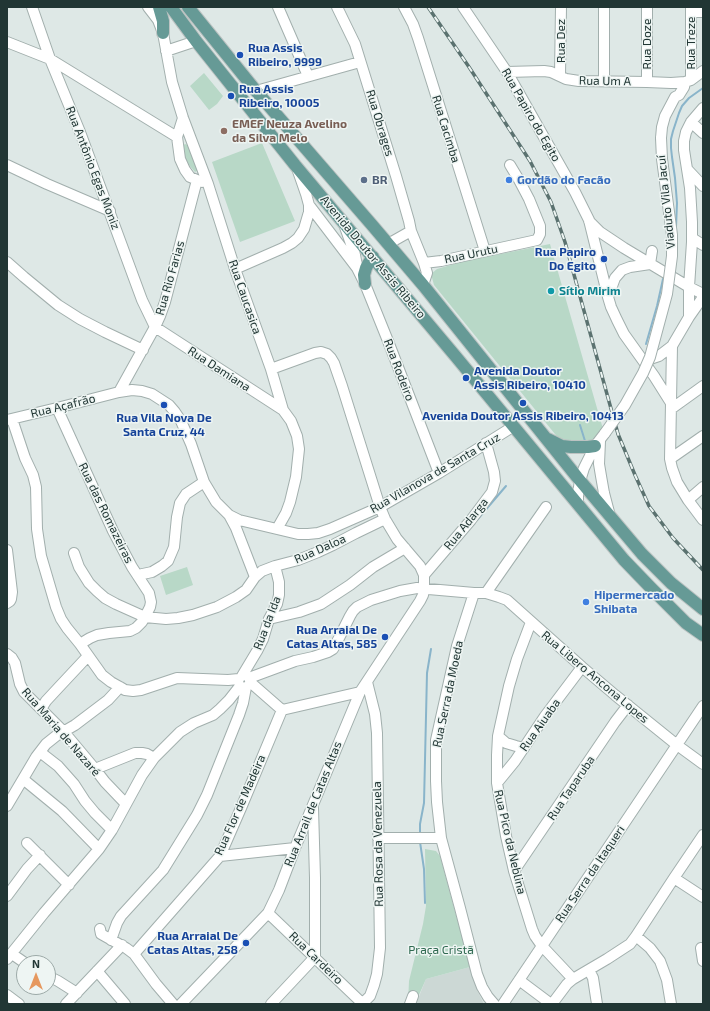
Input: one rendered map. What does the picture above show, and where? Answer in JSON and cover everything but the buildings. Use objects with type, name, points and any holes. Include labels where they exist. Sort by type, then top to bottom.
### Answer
[{"type":"main road","points":[[159,7],[163,21],[163,33]]},
{"type":"main road","name":"Avenida Doutor Assis Ribeiro","points":[[171,7],[196,41],[296,165],[624,560],[669,606]]},
{"type":"main road","name":"Avenida Doutor Assis Ribeiro","points":[[188,7],[256,92],[423,285],[580,481],[642,554],[671,583],[703,610]]},
{"type":"main road","points":[[365,284],[364,275],[366,268],[373,257]]},
{"type":"main road","points":[[514,426],[519,416],[516,401]]},
{"type":"main road","points":[[546,438],[562,446],[579,448],[600,440]]},
{"type":"main road","points":[[669,606],[686,623],[703,634]]},
{"type":"main road","points":[[669,606],[693,622],[698,624],[703,623]]},
{"type":"street","name":"Rua Antônio Egas Moniz","points":[[32,7],[50,60],[80,132],[142,300],[155,327]]},
{"type":"street","name":"Rua Caucasica","points":[[148,7],[158,20],[163,33],[172,82],[183,118],[208,184],[235,269],[271,369],[283,410]]},
{"type":"street","points":[[278,7],[308,76]]},
{"type":"street","name":"Rua Obrages","points":[[337,7],[355,44],[394,170],[411,231],[424,263]]},
{"type":"street","name":"Rua Cacimba","points":[[404,7],[413,24],[418,38],[485,251]]},
{"type":"street","name":"Rua Papiro do Egito","points":[[463,7],[507,72],[575,192],[588,220],[611,307],[624,334],[657,380],[671,406]]},
{"type":"street","name":"Rua Dez","points":[[560,76],[561,7]]},
{"type":"street","points":[[604,7],[604,81]]},
{"type":"street","name":"Rua Doze","points":[[647,7],[647,82]]},
{"type":"street","points":[[691,10],[703,12]]},
{"type":"street","name":"Rua Treze","points":[[686,82],[691,10]]},
{"type":"street","points":[[166,51],[196,41]]},
{"type":"street","points":[[7,42],[50,60],[177,137]]},
{"type":"street","points":[[256,92],[360,62]]},
{"type":"street","name":"Rua Um A","points":[[507,72],[544,71],[551,72],[570,80],[686,82]]},
{"type":"street","points":[[686,82],[703,72]]},
{"type":"street","name":"Viaduto Vila Jacuí","points":[[600,440],[625,405],[643,373],[650,357],[667,294],[672,256],[672,235],[662,159],[661,138],[664,119],[668,110],[686,82]]},
{"type":"street","points":[[689,317],[692,207],[684,141],[686,132],[691,122],[703,108]]},
{"type":"street","points":[[183,118],[177,137],[180,159],[190,177],[208,184]]},
{"type":"street","points":[[691,122],[703,133]]},
{"type":"street","points":[[7,165],[110,211]]},
{"type":"street","points":[[235,269],[292,243],[298,238],[304,229],[309,212],[309,204],[296,165]]},
{"type":"street","name":"Rua Urutu","points":[[424,263],[441,261],[537,240],[540,234],[540,226],[526,193],[510,165]]},
{"type":"street","points":[[687,169],[703,186]]},
{"type":"street","name":"Rua Rio Farias","points":[[119,392],[155,327],[165,302],[197,180]]},
{"type":"street","name":"Rua Rodeiro","points":[[309,204],[357,268],[365,284],[439,473]]},
{"type":"street","points":[[588,220],[611,240],[703,296],[672,346],[660,356],[644,361]]},
{"type":"street","name":"Rua Rodeiro","points":[[343,222],[355,255],[357,268]]},
{"type":"street","points":[[388,244],[411,231]]},
{"type":"street","points":[[692,238],[703,245]]},
{"type":"street","points":[[650,264],[652,250]]},
{"type":"street","points":[[7,262],[58,306],[80,320],[143,350]]},
{"type":"street","points":[[423,285],[427,272],[424,263]]},
{"type":"street","points":[[608,297],[615,278],[622,270],[630,267],[650,264]]},
{"type":"street","name":"Rua Damiana","points":[[155,327],[283,410]]},
{"type":"street","points":[[672,346],[670,460],[674,475],[688,500],[703,520]]},
{"type":"street","points":[[271,369],[315,353],[321,352],[327,354],[331,358],[342,386],[380,507],[397,540],[420,566],[424,575],[424,588]]},
{"type":"street","points":[[671,406],[703,386]]},
{"type":"street","name":"Rua Vilanova de Santa Cruz","points":[[119,392],[132,390],[152,394],[162,400],[175,412],[181,421],[191,444],[204,482],[216,502],[229,515],[239,520],[298,534],[318,533],[380,507],[439,473],[514,426]]},
{"type":"street","name":"Rua Açafrão","points":[[9,420],[119,392]]},
{"type":"street","name":"Rua das Romazeiras","points":[[57,408],[113,531],[149,593],[151,602],[145,617]]},
{"type":"street","points":[[277,529],[290,502],[296,477],[299,449],[297,436],[291,421],[283,410]]},
{"type":"street","points":[[9,420],[34,475],[36,487],[38,537],[41,556],[61,619],[102,675],[110,682],[120,688],[133,691],[141,690],[177,678],[244,681],[282,710],[360,692]]},
{"type":"street","points":[[670,460],[703,436]]},
{"type":"street","points":[[578,504],[580,481],[584,468],[600,440]]},
{"type":"street","name":"Avenida Doutor Assis Ribeiro","points":[[600,440],[600,476],[610,516]]},
{"type":"street","name":"Rua Adarga","points":[[424,575],[492,492],[495,481],[494,472],[486,443]]},
{"type":"street","points":[[138,575],[152,572],[168,561],[174,547],[180,503],[186,494],[204,482]]},
{"type":"street","points":[[688,500],[703,486]]},
{"type":"street","points":[[486,593],[546,506]]},
{"type":"street","points":[[229,515],[236,528],[255,577]]},
{"type":"street","name":"Rua Daloa","points":[[74,554],[89,583],[104,598],[145,617],[166,619],[178,618],[217,607],[246,590],[255,577],[262,571],[310,556],[385,519]]},
{"type":"street","points":[[269,619],[299,612],[321,604],[350,585],[373,567],[405,548]]},
{"type":"street","points":[[7,550],[12,598],[7,603]]},
{"type":"street","name":"Rua da Ida","points":[[244,681],[263,639],[269,619],[277,604],[280,582],[276,566]]},
{"type":"street","name":"Rua Libero Ancona Lopes","points":[[244,681],[294,661],[313,657],[333,649],[350,616],[357,607],[371,600],[400,591],[417,588],[486,593],[507,600],[628,706],[703,764]]},
{"type":"street","name":"Rua Arrail de Catas Altas","points":[[182,1004],[268,913],[360,692],[420,601],[424,588]]},
{"type":"street","name":"Rua Serra da Moeda","points":[[474,593],[457,646],[436,740],[438,838],[460,908],[477,974],[482,987],[494,1004]]},
{"type":"street","points":[[80,644],[97,635],[133,630],[139,626],[145,617]]},
{"type":"street","name":"Rua Pico da Neblina","points":[[531,622],[517,659],[509,686],[498,736],[497,783],[506,836],[514,871],[532,929],[542,946],[573,979]]},
{"type":"street","points":[[686,623],[703,642]]},
{"type":"street","name":"Rua Maria de Nazaré","points":[[7,654],[15,663],[21,688],[28,697],[64,732],[105,782],[126,804]]},
{"type":"street","points":[[41,709],[88,656]]},
{"type":"street","name":"Rua Aiuaba","points":[[497,783],[515,761],[545,716],[582,667]]},
{"type":"street","points":[[10,952],[100,849],[142,775],[154,758],[180,732],[220,710],[244,681]]},
{"type":"street","points":[[111,940],[121,916],[160,875],[197,815],[207,795],[239,715],[244,681]]},
{"type":"street","name":"Rua Rosa da Venezuela","points":[[362,1004],[370,996],[374,985],[380,948],[381,838],[377,733],[375,714],[367,682]]},
{"type":"street","points":[[7,806],[36,757],[51,740],[75,725],[108,700],[120,688]]},
{"type":"street","name":"Rua Taparuba","points":[[514,871],[615,722],[628,706]]},
{"type":"street","name":"Rua Serra da Itaqueri","points":[[504,1004],[703,706]]},
{"type":"street","name":"Rua Flor de Madeira","points":[[134,954],[220,856],[282,710]]},
{"type":"street","points":[[498,736],[506,743],[524,748]]},
{"type":"street","name":"Rua Maria de Nazaré","points":[[40,752],[62,770],[95,813],[112,830]]},
{"type":"street","points":[[95,769],[135,753],[142,752],[154,758]]},
{"type":"street","points":[[23,779],[62,811],[100,849]]},
{"type":"street","points":[[271,1004],[315,957],[313,804]]},
{"type":"street","points":[[519,980],[552,1004],[567,984],[573,979],[624,948],[636,936],[703,835]]},
{"type":"street","points":[[381,838],[438,838]]},
{"type":"street","points":[[28,843],[69,885]]},
{"type":"street","points":[[220,856],[294,848]]},
{"type":"street","points":[[7,896],[27,869],[40,855]]},
{"type":"street","points":[[674,878],[703,897]]},
{"type":"street","name":"Rua Cardeiro","points":[[268,913],[362,1004]]},
{"type":"street","points":[[100,929],[101,934],[122,945],[134,954],[173,1004]]},
{"type":"street","points":[[636,936],[650,948],[660,961],[667,980],[671,1004]]},
{"type":"street","points":[[56,980],[72,1000],[122,945]]},
{"type":"street","points":[[701,948],[703,961]]},
{"type":"street","points":[[589,970],[593,978],[597,1004]]},
{"type":"street","points":[[97,971],[124,1004]]},
{"type":"street","points":[[7,995],[19,1004]]},
{"type":"shaded area","points":[[470,967],[477,990],[484,1004],[416,1004],[426,979]]},
{"type":"green space","points":[[204,73],[223,96],[217,104],[209,110],[190,86]]},
{"type":"green space","points":[[262,143],[295,221],[240,242],[212,162]]},
{"type":"green space","points":[[185,144],[190,146],[197,168],[197,171],[195,172],[188,164],[184,155],[182,146]]},
{"type":"green space","name":"Sítio Mirim","points":[[550,244],[603,429],[592,441],[579,448],[559,439],[434,285],[431,274],[437,269],[461,262]]},
{"type":"green space","points":[[187,567],[193,585],[166,595],[160,576]]},
{"type":"green space","name":"Praça Cristã","points":[[425,849],[436,851],[440,856],[470,967],[426,979],[415,1004],[408,1004],[409,981],[426,906]]},
{"type":"waterway","points":[[676,227],[677,203],[671,139],[682,106],[689,98],[703,88]]},
{"type":"waterway","points":[[646,344],[663,279]]},
{"type":"waterway","points":[[580,425],[585,441]]},
{"type":"waterway","points":[[477,520],[506,486]]},
{"type":"waterway","points":[[420,836],[420,824],[424,803],[427,673],[431,649]]},
{"type":"waterway","points":[[420,842],[424,869],[425,903]]},
{"type":"railway","points":[[428,7],[530,161],[551,202],[565,242],[618,434],[649,506],[673,538],[703,570]]},
{"type":"place","name":"Rua Assis Ribeiro, 9999","points":[[240,55]]},
{"type":"place","name":"Rua Assis Ribeiro, 10005","points":[[231,96]]},
{"type":"place","name":"EMEF Neuza Avelino da Silva Melo","points":[[224,131]]},
{"type":"place","name":"BR","points":[[364,180]]},
{"type":"place","name":"Gordão do Facão","points":[[509,180]]},
{"type":"place","name":"Rua Papiro Do Egito","points":[[604,259]]},
{"type":"place","name":"Sítio Mirim","points":[[551,291]]},
{"type":"place","name":"Avenida Doutor Assis Ribeiro, 10410","points":[[466,378]]},
{"type":"place","name":"Avenida Doutor Assis Ribeiro, 10413","points":[[523,403]]},
{"type":"place","name":"Rua Vila Nova De Santa Cruz, 44","points":[[164,405]]},
{"type":"place","name":"Hipermercado Shibata","points":[[586,602]]},
{"type":"place","name":"Rua Arraial De Catas Altas, 585","points":[[385,637]]},
{"type":"place","name":"Rua Arraial De Catas Altas, 258","points":[[246,943]]}]
